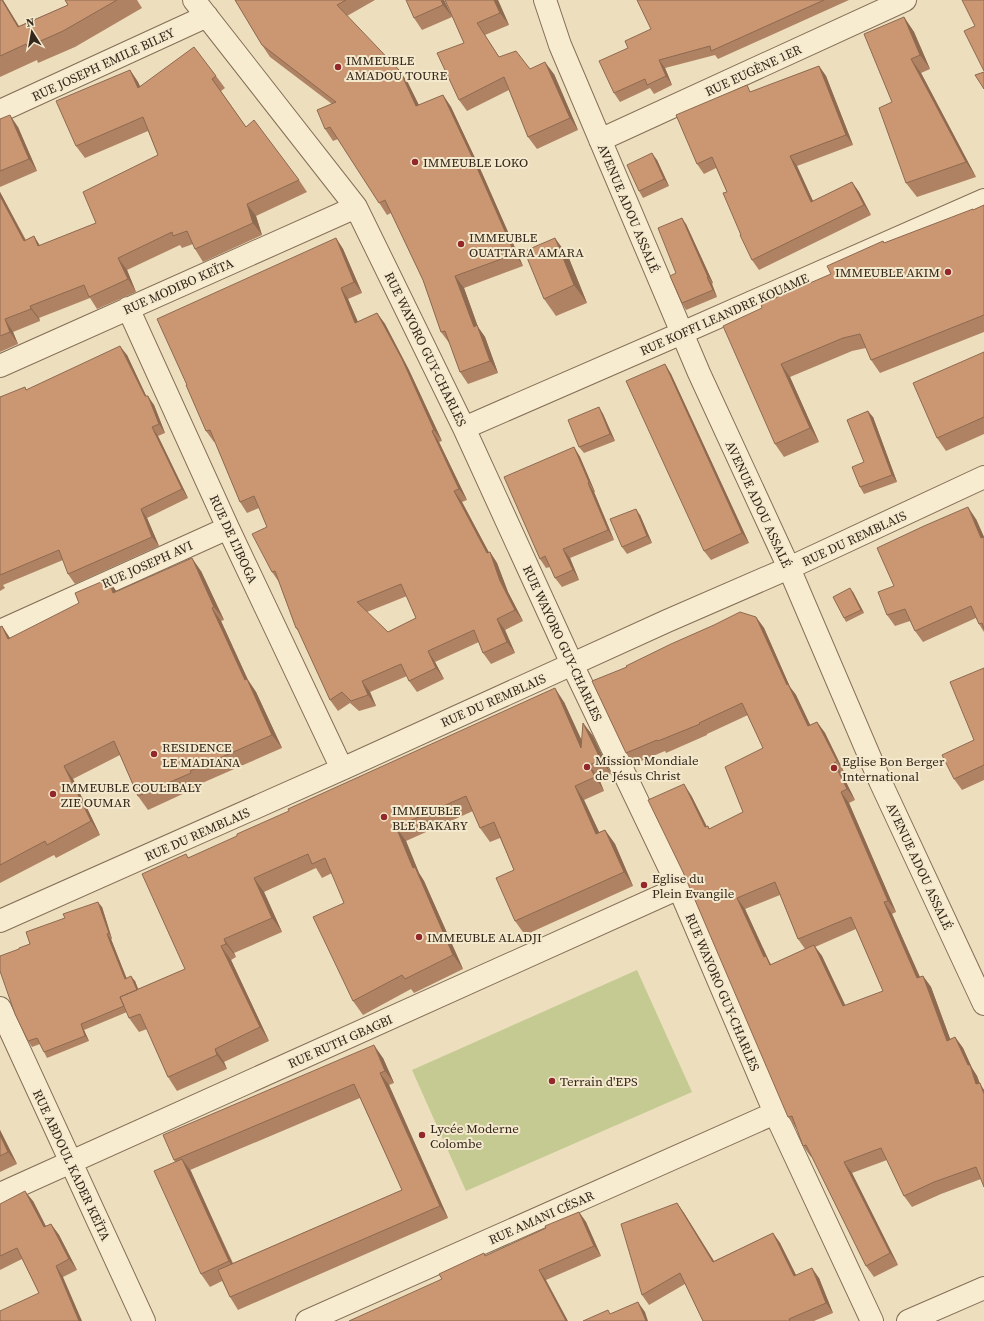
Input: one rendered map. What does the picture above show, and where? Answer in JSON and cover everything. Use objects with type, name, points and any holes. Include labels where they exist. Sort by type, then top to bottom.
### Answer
[{"type":"street","name":"AVENUE ADOU ASSALÉ","points":[[545,0],[560,45],[699,373],[789,568],[880,781],[984,1004]]},
{"type":"street","name":"RUE EUGÈNE 1ER","points":[[600,140],[905,0]]},
{"type":"street","name":"RUE JOSEPH EMILE BILEY","points":[[0,111],[200,8]]},
{"type":"street","name":"RUE WAYORO GUY-CHARLES","points":[[200,8],[356,207],[464,428],[572,664],[679,888],[775,1113],[872,1321]]},
{"type":"street","name":"RUE KOFFI LEANDRE KOUAME","points":[[464,428],[984,200]]},
{"type":"street","name":"RUE MODIBO KEÏTA","points":[[0,366],[356,207]]},
{"type":"street","name":"RUE DE L'IBOGA","points":[[128,308],[228,528],[342,769]]},
{"type":"street","name":"RUE DU REMBLAIS","points":[[0,921],[342,769],[667,621],[789,568],[984,477]]},
{"type":"street","name":"RUE JOSEPH AVI","points":[[0,631],[228,528]]},
{"type":"street","name":"RUE RUTH GBAGBI","points":[[0,1194],[679,888]]},
{"type":"street","name":"RUE ABDOUL KADER KEÏTA","points":[[0,1008],[144,1321]]},
{"type":"street","name":"RUE AMANI CÉSAR","points":[[307,1321],[775,1113]]},
{"type":"street","points":[[908,1321],[984,1288]]},
{"type":"green space","name":"Terrain d'EPS","points":[[637,970],[692,1092],[466,1191],[412,1070]]},
{"type":"building","points":[[0,0],[2,0],[18,27],[68,5],[65,0],[117,0],[63,31],[27,47],[26,44],[0,56]]},
{"type":"building","points":[[235,0],[346,0],[337,5],[400,71],[416,106],[443,95],[515,254],[455,276],[474,327],[477,325],[490,361],[460,372],[445,331],[441,332],[423,280],[385,200],[379,203],[330,127],[325,129],[317,110],[336,102],[262,45]]},
{"type":"building","points":[[406,0],[441,0],[443,5],[414,18]]},
{"type":"building","points":[[445,0],[494,0],[500,13],[477,23],[499,57],[516,51],[530,69],[545,62],[570,118],[528,137],[504,77],[459,100],[437,53],[464,43]]},
{"type":"building","points":[[637,0],[824,0],[711,51],[710,46],[659,60],[666,76],[647,85],[645,79],[614,93],[599,61],[628,48],[625,41],[651,29]]},
{"type":"building","points":[[962,0],[984,0],[984,71],[964,31],[975,26]]},
{"type":"building","points":[[904,17],[920,55],[911,59],[966,162],[906,183],[879,108],[892,102],[864,34]]},
{"type":"building","points":[[194,47],[216,76],[212,79],[246,127],[254,120],[299,180],[247,204],[253,223],[195,249],[187,231],[173,236],[172,232],[118,258],[128,279],[89,297],[84,285],[30,306],[31,309],[5,319],[10,332],[0,336],[0,196],[24,241],[34,236],[38,246],[96,223],[83,192],[158,155],[143,117],[76,146],[56,101],[130,70],[138,88]]},
{"type":"building","points":[[819,66],[846,135],[790,156],[811,202],[852,182],[864,205],[752,260],[723,193],[727,192],[712,157],[697,164],[676,115],[747,85],[750,92]]},
{"type":"building","points":[[984,72],[984,89],[975,75]]},
{"type":"building","points":[[10,115],[29,159],[0,171],[0,119]]},
{"type":"building","points":[[652,153],[664,179],[639,191],[627,165]]},
{"type":"building","points":[[984,205],[984,315],[871,360],[860,334],[843,338],[781,364],[810,428],[775,444],[723,326],[762,308],[761,304],[831,274],[827,266],[883,241],[884,243]]},
{"type":"building","points":[[682,218],[713,290],[682,303],[670,276],[676,273],[658,228]]},
{"type":"building","points":[[336,238],[354,282],[341,288],[355,323],[377,313],[402,359],[434,430],[432,431],[459,489],[454,491],[487,553],[490,552],[500,581],[515,610],[497,619],[507,642],[483,653],[474,630],[428,651],[436,668],[409,681],[401,664],[362,681],[368,695],[351,701],[342,692],[330,700],[296,628],[275,571],[272,572],[252,534],[267,527],[254,496],[240,502],[210,430],[206,431],[157,319]],"holes":[[[401,584],[416,618],[388,632],[357,602]]]},
{"type":"building","points":[[555,238],[574,285],[544,299],[528,260],[527,250]]},
{"type":"building","points":[[120,346],[145,396],[148,396],[159,424],[152,427],[182,489],[141,509],[152,537],[68,574],[59,550],[0,575],[0,397],[25,387],[26,390]]},
{"type":"building","points":[[984,352],[984,417],[937,438],[913,383]]},
{"type":"building","points":[[665,364],[742,533],[704,551],[626,381]]},
{"type":"building","points":[[599,407],[610,434],[579,447],[568,420]]},
{"type":"building","points":[[868,411],[892,475],[860,487],[852,467],[864,462],[847,420]]},
{"type":"building","points":[[574,447],[608,530],[563,549],[573,570],[555,578],[545,556],[540,559],[504,477]]},
{"type":"building","points":[[968,507],[981,538],[984,537],[984,629],[982,623],[979,624],[971,606],[915,631],[905,609],[887,615],[878,592],[894,586],[877,548]]},
{"type":"building","points":[[636,509],[647,536],[622,547],[610,519]]},
{"type":"building","points":[[192,558],[214,607],[212,608],[245,680],[247,679],[272,735],[190,771],[191,773],[138,796],[114,741],[64,766],[91,821],[47,845],[45,841],[0,865],[0,627],[2,626],[8,639],[79,603],[75,593],[108,579],[113,593]]},
{"type":"building","points":[[850,588],[861,610],[844,618],[833,597]]},
{"type":"building","points":[[740,612],[756,617],[787,685],[788,684],[808,726],[817,722],[837,761],[834,763],[847,789],[841,792],[888,901],[884,902],[917,978],[923,976],[947,1041],[955,1037],[968,1065],[970,1065],[976,1084],[980,1083],[984,1094],[984,1187],[976,1167],[934,1182],[904,1196],[881,1148],[844,1162],[890,1253],[866,1266],[806,1145],[803,1146],[792,1116],[788,1117],[683,872],[648,800],[684,784],[705,827],[708,826],[709,829],[743,812],[725,767],[763,748],[742,703],[699,723],[700,724],[626,753],[592,681],[627,667],[626,666],[671,644]],"holes":[[[775,882],[798,939],[851,917],[883,991],[843,1006],[814,945],[770,965],[766,956],[764,957],[737,898]]]},
{"type":"building","points":[[984,668],[984,765],[954,779],[942,755],[974,740],[950,682]]},
{"type":"building","points":[[555,688],[581,748],[583,723],[601,760],[589,765],[595,777],[575,786],[596,834],[605,830],[624,872],[515,921],[496,878],[514,870],[494,822],[480,828],[466,796],[396,827],[453,955],[405,979],[402,975],[353,1001],[313,917],[344,903],[325,858],[312,864],[308,854],[254,878],[272,918],[224,939],[226,944],[221,946],[260,1027],[215,1049],[217,1055],[168,1077],[140,1014],[129,1018],[120,997],[185,969],[142,874],[186,854],[188,858],[237,836],[237,834],[289,811],[288,809]]},
{"type":"building","points":[[98,902],[109,933],[107,934],[125,979],[131,976],[137,990],[120,997],[124,1006],[81,1024],[85,1036],[44,1052],[37,1038],[28,1041],[15,1014],[0,971],[0,956],[30,944],[26,932],[65,918],[63,914]]},
{"type":"building","points":[[374,1045],[385,1071],[380,1073],[440,1206],[230,1297],[218,1270],[402,1190],[354,1084],[174,1160],[163,1135]]},
{"type":"building","points":[[0,1135],[8,1152],[0,1156]]},
{"type":"building","points":[[182,1159],[229,1261],[201,1274],[154,1171]]},
{"type":"building","points":[[25,1191],[44,1227],[51,1224],[69,1259],[56,1266],[79,1321],[0,1321],[0,1311],[39,1293],[17,1248],[0,1256],[0,1204]]},
{"type":"building","points":[[677,1203],[713,1262],[773,1233],[794,1276],[812,1268],[826,1303],[789,1319],[790,1321],[703,1321],[680,1273],[642,1295],[621,1224]]},
{"type":"building","points":[[579,1212],[594,1246],[539,1270],[566,1321],[349,1321],[442,1279],[439,1274],[484,1253],[485,1256],[546,1228],[545,1226]]},
{"type":"building","points":[[638,1302],[646,1321],[583,1321],[608,1310],[610,1314]]},
{"type":"place","name":"IMMEUBLE AMADOU TOURE","points":[[338,67]]},
{"type":"place","name":"IMMEUBLE LOKO","points":[[415,162]]},
{"type":"place","name":"IMMEUBLE OUATTARA AMARA","points":[[461,244]]},
{"type":"place","name":"IMMEUBLE AKIM","points":[[948,272]]},
{"type":"place","name":"RESIDENCE LE MADIANA","points":[[154,754]]},
{"type":"place","name":"Mission Mondiale de Jésus Christ","points":[[587,767]]},
{"type":"place","name":"Eglise Bon Berger International","points":[[834,768]]},
{"type":"place","name":"IMMEUBLE COULIBALY ZIE OUMAR","points":[[53,794]]},
{"type":"place","name":"IMMEUBLE BLE BAKARY","points":[[384,817]]},
{"type":"place","name":"Eglise du Plein Evangile","points":[[644,885]]},
{"type":"place","name":"IMMEUBLE ALADJI","points":[[419,937]]},
{"type":"place","name":"Terrain d'EPS","points":[[552,1081]]},
{"type":"place","name":"Lycée Moderne Colombe","points":[[422,1135]]}]
